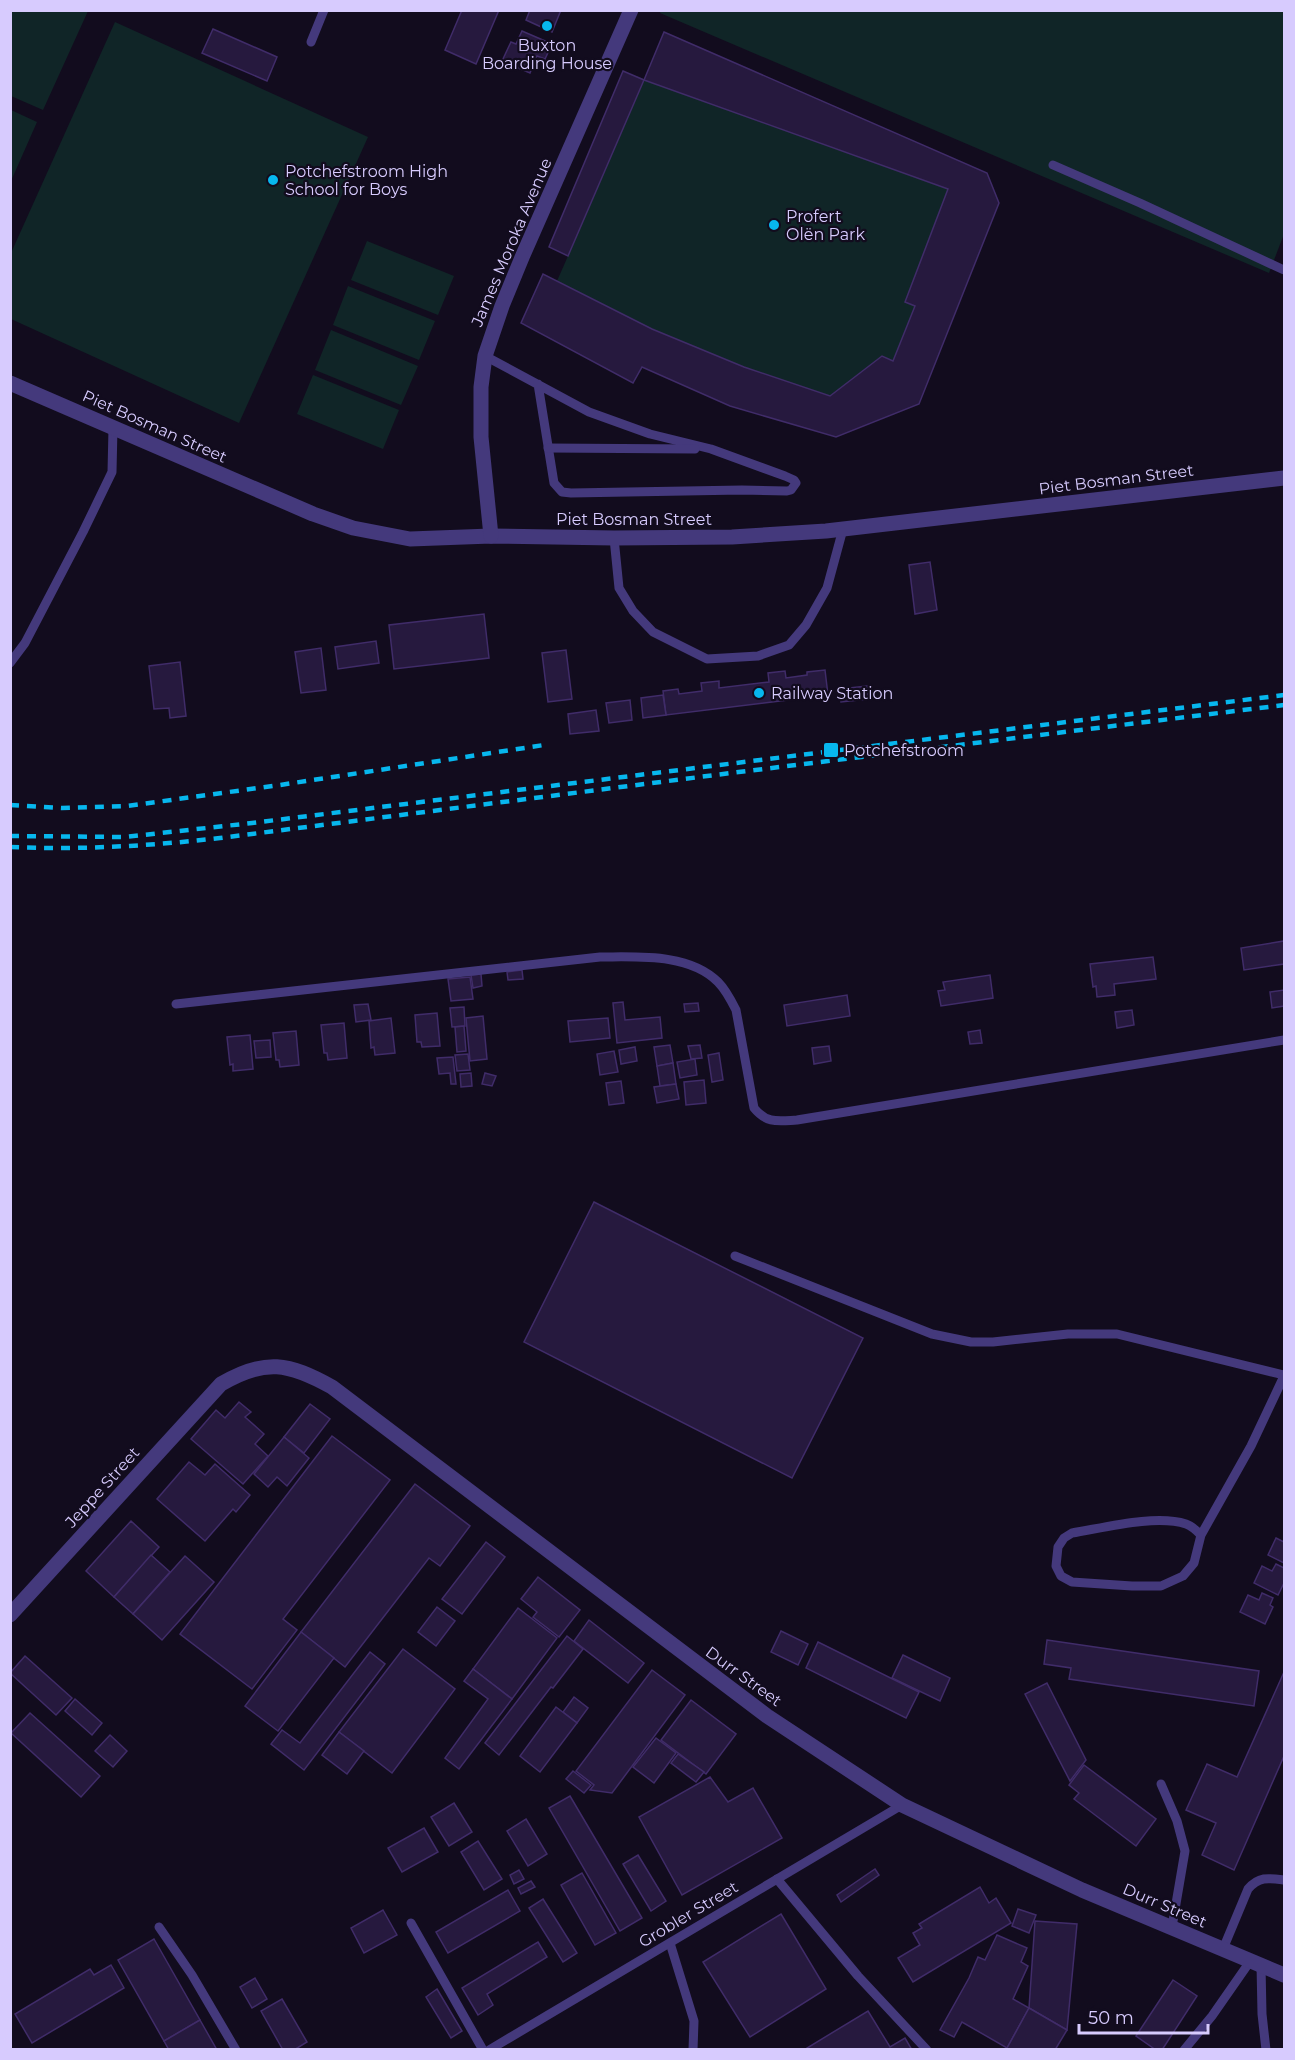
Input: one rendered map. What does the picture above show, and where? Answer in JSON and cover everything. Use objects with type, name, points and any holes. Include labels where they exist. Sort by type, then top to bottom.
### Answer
[{"type":"street","name":"James Moroka Avenue","points":[[490,536],[481,437],[481,387],[485,356],[523,255],[631,10]]},
{"type":"street","name":"Piet Bosman Street","points":[[10,383],[313,514],[353,528],[410,539],[490,536],[732,537],[843,529],[1284,478]]},
{"type":"street","name":"Durr Street","points":[[221,1384],[238,1374],[260,1367],[282,1367],[306,1372],[332,1387],[767,1716],[902,1805],[1044,1873],[1284,1975]]},
{"type":"street","name":"Jeppe Street","points":[[10,1615],[221,1384]]},
{"type":"lane","points":[[311,42],[324,10]]},
{"type":"lane","points":[[1053,165],[1284,270]]},
{"type":"lane","points":[[485,356],[538,384],[589,412],[650,434],[711,449],[785,476],[794,480],[795,486],[791,490],[572,494],[562,492],[554,483],[538,384]]},
{"type":"lane","points":[[10,663],[26,643],[112,472],[113,428]]},
{"type":"lane","points":[[548,448],[711,449]]},
{"type":"lane","points":[[614,538],[619,588],[633,611],[653,632],[707,659],[758,656],[789,645],[806,625],[827,588],[843,529]]},
{"type":"lane","points":[[176,1004],[600,957],[646,957],[674,960],[694,967],[717,981],[729,996],[736,1010],[754,1108],[762,1117],[775,1121],[797,1120],[1284,1040]]},
{"type":"lane","points":[[735,1256],[932,1334],[971,1342],[993,1342],[1068,1334],[1117,1334],[1284,1376],[1251,1446],[1202,1535],[1194,1563],[1183,1576],[1161,1586],[1072,1582],[1061,1576],[1056,1566],[1058,1547],[1064,1538],[1072,1533],[1140,1522],[1163,1521],[1189,1525],[1202,1535]]},
{"type":"lane","points":[[1161,1784],[1178,1821],[1185,1851],[1172,1928]]},
{"type":"lane","name":"Grobler Street","points":[[489,2049],[902,1805]]},
{"type":"lane","points":[[1223,1949],[1248,1889],[1263,1878],[1284,1880]]},
{"type":"lane","points":[[777,1879],[858,1976],[927,2049]]},
{"type":"lane","points":[[411,1923],[483,2049]]},
{"type":"lane","points":[[159,1927],[192,1975],[236,2049]]},
{"type":"lane","points":[[670,1943],[694,2021],[693,2049]]},
{"type":"lane","points":[[1184,2049],[1256,1963]]},
{"type":"lane","points":[[1256,1963],[1266,2049]]},
{"type":"green space","points":[[11,10],[88,11],[43,110],[11,96]]},
{"type":"green space","points":[[661,10],[1284,11],[1284,234],[1269,273],[660,13]]},
{"type":"green space","points":[[115,22],[368,137],[239,423],[11,319],[11,253]]},
{"type":"green space","name":"Profert Olën Park","points":[[664,32],[987,173],[999,203],[919,404],[836,437],[643,367],[633,383],[521,323],[543,274],[557,281],[568,256],[549,247],[623,71],[644,79]]},
{"type":"green space","points":[[11,110],[37,122],[11,181]]},
{"type":"green space","points":[[367,241],[454,276],[438,315],[351,280]]},
{"type":"green space","points":[[348,286],[435,321],[419,360],[333,325]]},
{"type":"green space","points":[[331,330],[418,366],[401,405],[315,370]]},
{"type":"green space","points":[[313,375],[399,410],[383,449],[297,414]]},
{"type":"building","points":[[462,10],[499,10],[476,64],[445,50]]},
{"type":"building","name":"Buxton Boarding House","points":[[530,10],[561,10],[552,32],[526,20]]},
{"type":"building","points":[[213,29],[277,57],[267,81],[202,53]]},
{"type":"building","points":[[522,31],[552,44],[545,59],[537,56],[530,73],[502,61],[511,42],[516,44]]},
{"type":"building","points":[[664,32],[987,173],[999,203],[919,404],[836,437],[730,406],[642,367],[633,383],[521,323],[543,274],[652,329],[744,367],[830,396],[882,356],[893,361],[915,306],[905,302],[948,189],[644,80]]},
{"type":"building","points":[[623,71],[644,80],[568,256],[549,247]]},
{"type":"building","points":[[930,562],[937,610],[915,614],[909,565]]},
{"type":"building","points":[[484,614],[489,658],[394,669],[389,625]]},
{"type":"building","points":[[376,641],[379,663],[338,669],[335,647]]},
{"type":"building","points":[[321,648],[326,690],[301,693],[295,652]]},
{"type":"building","points":[[566,650],[572,699],[548,702],[542,653]]},
{"type":"building","points":[[180,662],[186,716],[170,718],[169,708],[154,709],[149,666]]},
{"type":"building","name":"Railway Station","points":[[825,670],[828,695],[666,715],[663,691],[678,689],[679,694],[702,691],[701,683],[719,681],[719,688],[769,682],[768,673],[785,671],[786,678]]},
{"type":"building","points":[[867,686],[868,699],[841,702],[840,689]]},
{"type":"building","points":[[663,695],[666,715],[643,718],[641,698]]},
{"type":"building","points":[[630,700],[632,720],[609,723],[606,703]]},
{"type":"building","points":[[596,710],[599,731],[570,734],[568,714]]},
{"type":"building","points":[[1284,941],[1284,964],[1244,970],[1241,948]]},
{"type":"building","points":[[1153,957],[1156,979],[1114,984],[1115,995],[1097,997],[1096,986],[1093,987],[1090,964]]},
{"type":"building","points":[[522,970],[523,979],[508,980],[507,972]]},
{"type":"building","points":[[481,974],[482,986],[473,988],[471,975]]},
{"type":"building","points":[[990,975],[993,998],[941,1006],[938,991],[945,990],[943,982]]},
{"type":"building","points":[[470,977],[473,999],[451,1001],[448,979]]},
{"type":"building","points":[[1284,990],[1284,1006],[1272,1008],[1270,992]]},
{"type":"building","points":[[847,995],[850,1016],[787,1026],[784,1005]]},
{"type":"building","points":[[623,1002],[625,1020],[660,1017],[662,1038],[617,1043],[613,1003]]},
{"type":"building","points":[[698,1003],[699,1011],[685,1012],[684,1004]]},
{"type":"building","points":[[368,1004],[371,1020],[356,1022],[354,1005]]},
{"type":"building","points":[[464,1007],[465,1026],[452,1027],[450,1008]]},
{"type":"building","points":[[1132,1010],[1134,1025],[1117,1028],[1115,1012]]},
{"type":"building","points":[[437,1013],[440,1046],[422,1047],[421,1042],[417,1042],[415,1015]]},
{"type":"building","points":[[483,1016],[487,1059],[470,1061],[466,1018]]},
{"type":"building","points":[[391,1018],[395,1053],[375,1055],[374,1047],[371,1048],[369,1021]]},
{"type":"building","points":[[608,1018],[610,1038],[570,1042],[568,1021]]},
{"type":"building","points":[[344,1023],[347,1058],[328,1060],[327,1053],[324,1053],[321,1025]]},
{"type":"building","points":[[464,1026],[466,1051],[457,1052],[455,1027]]},
{"type":"building","points":[[980,1030],[982,1043],[970,1044],[968,1032]]},
{"type":"building","points":[[296,1031],[299,1065],[280,1067],[279,1060],[276,1060],[273,1033]]},
{"type":"building","points":[[250,1035],[253,1069],[233,1071],[233,1064],[230,1065],[227,1037]]},
{"type":"building","points":[[270,1040],[271,1057],[256,1058],[254,1041]]},
{"type":"building","points":[[670,1045],[673,1063],[657,1066],[654,1047]]},
{"type":"building","points":[[700,1045],[702,1058],[691,1059],[688,1046]]},
{"type":"building","points":[[829,1046],[831,1061],[814,1064],[812,1048]]},
{"type":"building","points":[[635,1047],[637,1061],[621,1064],[619,1050]]},
{"type":"building","points":[[614,1051],[618,1072],[600,1075],[597,1054]]},
{"type":"building","points":[[719,1053],[723,1080],[712,1082],[708,1055]]},
{"type":"building","points":[[468,1054],[470,1070],[457,1071],[455,1055]]},
{"type":"building","points":[[453,1057],[456,1084],[451,1084],[450,1073],[439,1074],[437,1058]]},
{"type":"building","points":[[695,1059],[697,1075],[680,1078],[677,1062]]},
{"type":"building","points":[[673,1063],[676,1084],[660,1086],[657,1066]]},
{"type":"building","points":[[471,1073],[472,1086],[461,1087],[460,1074]]},
{"type":"building","points":[[485,1073],[496,1076],[492,1086],[482,1084]]},
{"type":"building","points":[[704,1080],[706,1103],[686,1105],[684,1082]]},
{"type":"building","points":[[621,1081],[624,1103],[609,1105],[606,1083]]},
{"type":"building","points":[[676,1084],[679,1099],[657,1103],[654,1087]]},
{"type":"building","points":[[594,1202],[863,1338],[792,1478],[524,1342]]},
{"type":"building","points":[[239,1402],[251,1412],[245,1417],[264,1434],[255,1444],[268,1456],[243,1484],[191,1439],[216,1410],[225,1418]]},
{"type":"building","points":[[310,1404],[330,1419],[304,1453],[284,1437]]},
{"type":"building","points":[[332,1436],[390,1480],[283,1619],[297,1630],[252,1689],[180,1634]]},
{"type":"building","points":[[284,1437],[309,1458],[287,1486],[277,1477],[268,1487],[254,1474]]},
{"type":"building","points":[[189,1462],[205,1475],[215,1464],[250,1495],[236,1512],[233,1509],[205,1541],[157,1499]]},
{"type":"building","points":[[415,1484],[470,1526],[440,1566],[429,1558],[345,1667],[301,1632]]},
{"type":"building","points":[[131,1521],[159,1547],[114,1597],[86,1571]]},
{"type":"building","points":[[1276,1538],[1284,1542],[1284,1563],[1268,1555]]},
{"type":"building","points":[[486,1542],[505,1557],[462,1614],[442,1599]]},
{"type":"building","points":[[151,1555],[170,1572],[133,1614],[114,1597]]},
{"type":"building","points":[[185,1556],[214,1582],[162,1640],[133,1614]]},
{"type":"building","points":[[1276,1564],[1284,1568],[1284,1583],[1278,1595],[1254,1583],[1262,1566],[1272,1571]]},
{"type":"building","points":[[538,1577],[580,1610],[559,1637],[533,1617],[537,1612],[521,1599]]},
{"type":"building","points":[[1262,1593],[1273,1598],[1270,1605],[1273,1607],[1265,1624],[1240,1612],[1248,1595],[1259,1600]]},
{"type":"building","points":[[437,1607],[455,1621],[436,1646],[418,1632]]},
{"type":"building","points":[[518,1608],[557,1638],[512,1699],[473,1669]]},
{"type":"building","points":[[589,1620],[644,1663],[628,1683],[574,1641]]},
{"type":"building","points":[[781,1631],[808,1644],[798,1665],[771,1652]]},
{"type":"building","points":[[301,1632],[334,1658],[278,1731],[245,1706]]},
{"type":"building","points":[[567,1636],[583,1649],[499,1755],[485,1743]]},
{"type":"building","points":[[1047,1640],[1259,1671],[1254,1706],[1069,1679],[1071,1668],[1044,1664]]},
{"type":"building","points":[[818,1642],[919,1692],[906,1718],[806,1668]]},
{"type":"building","points":[[403,1649],[455,1689],[392,1773],[339,1732]]},
{"type":"building","points":[[370,1652],[385,1664],[304,1770],[271,1744],[282,1730],[300,1743]]},
{"type":"building","points":[[903,1655],[950,1678],[940,1701],[892,1678]]},
{"type":"building","points":[[25,1656],[72,1698],[56,1715],[10,1673]]},
{"type":"building","points":[[473,1669],[512,1699],[459,1769],[445,1758],[488,1699],[464,1681]]},
{"type":"building","points":[[652,1670],[685,1695],[612,1793],[590,1790],[594,1785],[576,1771]]},
{"type":"building","points":[[1284,1672],[1284,1756],[1234,1870],[1202,1855],[1216,1823],[1186,1810],[1207,1764],[1237,1777]]},
{"type":"building","points":[[1047,1683],[1086,1760],[1070,1781],[1025,1694]]},
{"type":"building","points":[[574,1697],[588,1708],[577,1723],[563,1712]]},
{"type":"building","points":[[75,1699],[102,1723],[92,1735],[65,1711]]},
{"type":"building","points":[[691,1700],[736,1734],[706,1774],[661,1740]]},
{"type":"building","points":[[556,1707],[577,1723],[540,1772],[520,1756]]},
{"type":"building","points":[[30,1713],[100,1776],[81,1797],[11,1733]]},
{"type":"building","points":[[339,1732],[364,1751],[347,1774],[322,1755]]},
{"type":"building","points":[[110,1735],[127,1751],[113,1767],[95,1751]]},
{"type":"building","points":[[656,1738],[676,1753],[654,1783],[633,1767]]},
{"type":"building","points":[[678,1754],[704,1772],[696,1782],[671,1763]]},
{"type":"building","points":[[1084,1765],[1156,1819],[1136,1846],[1074,1799],[1079,1793],[1069,1785]]},
{"type":"building","points":[[573,1771],[591,1785],[584,1793],[566,1779]]},
{"type":"building","points":[[710,1777],[728,1802],[753,1788],[782,1838],[682,1895],[639,1817]]},
{"type":"building","points":[[570,1796],[642,1918],[620,1931],[549,1808]]},
{"type":"building","points":[[454,1803],[472,1832],[449,1846],[431,1817]]},
{"type":"building","points":[[526,1819],[547,1854],[528,1866],[507,1831]]},
{"type":"building","points":[[424,1828],[438,1852],[402,1872],[388,1848]]},
{"type":"building","points":[[478,1841],[502,1879],[484,1890],[461,1852]]},
{"type":"building","points":[[638,1855],[666,1901],[651,1911],[623,1864]]},
{"type":"building","points":[[875,1869],[879,1875],[841,1902],[837,1895]]},
{"type":"building","points":[[519,1870],[524,1879],[514,1884],[510,1875]]},
{"type":"building","points":[[582,1873],[616,1933],[595,1945],[561,1885]]},
{"type":"building","points":[[531,1881],[535,1887],[521,1894],[518,1888]]},
{"type":"building","points":[[980,1887],[989,1903],[996,1898],[1011,1923],[913,1982],[898,1958],[920,1945],[913,1933],[922,1928],[919,1924]]},
{"type":"building","points":[[508,1890],[520,1911],[448,1953],[436,1932]]},
{"type":"building","points":[[543,1899],[577,1953],[563,1962],[529,1908]]},
{"type":"building","points":[[1018,1909],[1036,1915],[1029,1933],[1012,1926]]},
{"type":"building","points":[[383,1910],[397,1935],[364,1953],[351,1928]]},
{"type":"building","points":[[781,1914],[826,1989],[750,2037],[703,1962]]},
{"type":"building","points":[[1035,1921],[1077,1924],[1067,2030],[1029,2008]]},
{"type":"building","points":[[997,1935],[1027,1948],[1021,1962],[1028,1966],[1013,1999],[1029,2008],[1007,2048],[962,2022],[954,2037],[940,2030],[978,1957],[985,1960]]},
{"type":"building","points":[[154,1939],[200,2020],[164,2041],[118,1960]]},
{"type":"building","points":[[538,1942],[547,1957],[487,1994],[493,2005],[478,2015],[462,1988]]},
{"type":"building","points":[[111,1965],[124,1988],[32,2043],[15,2014],[90,1969],[94,1975]]},
{"type":"building","points":[[255,1978],[267,1999],[252,2008],[240,1987]]},
{"type":"building","points":[[1173,1980],[1197,1996],[1162,2050],[1156,2050],[1136,2036]]},
{"type":"building","points":[[437,1989],[462,2031],[451,2038],[426,1997]]},
{"type":"building","points":[[282,1999],[307,2042],[294,2050],[283,2050],[261,2011]]},
{"type":"building","points":[[1029,2008],[1067,2030],[1055,2050],[1006,2050]]},
{"type":"building","points":[[868,2011],[890,2047],[905,2038],[912,2050],[808,2050],[807,2048]]},
{"type":"building","points":[[200,2020],[217,2050],[169,2050],[164,2041]]},
{"type":"railway","points":[[10,836],[125,837],[252,823],[1284,695]]},
{"type":"railway","points":[[10,847],[115,847],[220,838],[1284,705]]},
{"type":"railway","points":[[10,805],[62,808],[127,806],[544,745]]},
{"type":"place","name":"Buxton Boarding House","points":[[547,26]]},
{"type":"place","name":"Potchefstroom High School for Boys","points":[[273,180]]},
{"type":"place","name":"Profert Olën Park","points":[[774,225]]},
{"type":"place","name":"Railway Station","points":[[759,693]]},
{"type":"place","name":"Potchefstroom","points":[[831,750]]}]
